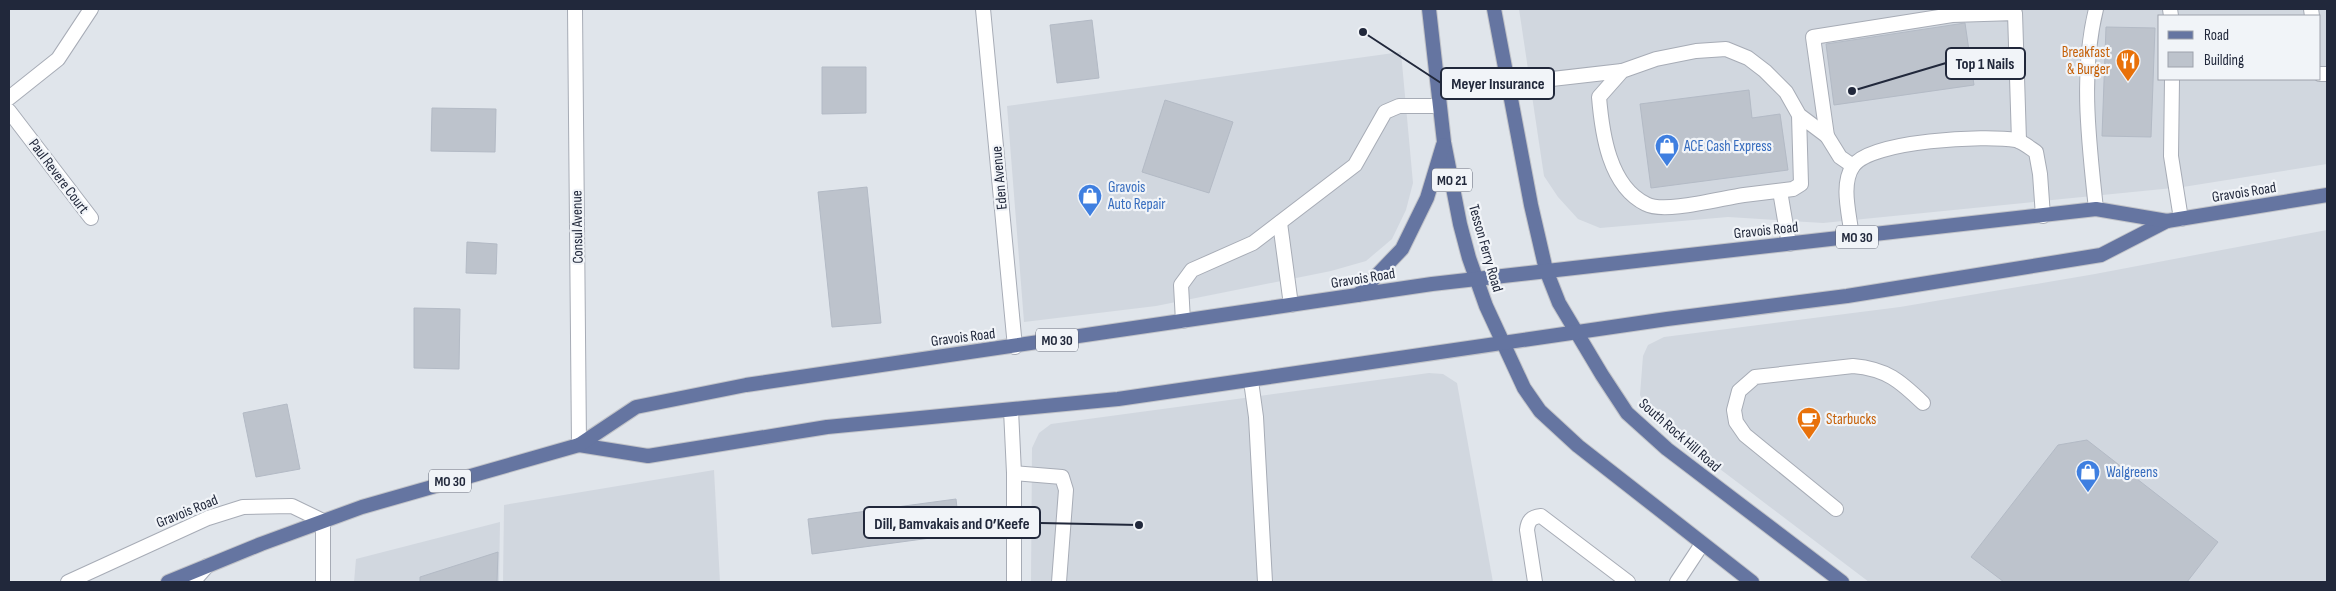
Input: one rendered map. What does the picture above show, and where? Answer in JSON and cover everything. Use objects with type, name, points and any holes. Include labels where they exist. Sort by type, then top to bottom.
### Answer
[{"type":"main road","name":"Tesson Ferry Road","points":[[1429,9],[1444,142],[1460,224],[1476,278],[1503,344]]},
{"type":"main road","points":[[1494,9],[1546,270]]},
{"type":"main road","points":[[1358,295],[1402,249],[1415,226],[1427,198],[1444,142]]},
{"type":"main road","name":"Gravois Road","points":[[579,445],[648,456],[828,427],[1118,399],[1251,381],[1949,281],[2101,255],[2174,220],[2327,195]]},
{"type":"main road","name":"Gravois Road","points":[[168,582],[323,521],[473,474],[579,445],[636,406],[746,385],[854,367],[1015,346],[1476,278],[1852,238],[2096,209],[2174,220]]},
{"type":"main road","name":"South Rock Hill Road","points":[[1546,270],[1559,303],[1616,398],[1644,429],[1698,474],[1842,582]]},
{"type":"main road","points":[[1503,344],[1524,388],[1540,411],[1578,446],[1752,582]]},
{"type":"street","points":[[9,98],[58,59],[91,9]]},
{"type":"street","name":"Consul Avenue","points":[[575,9],[579,445]]},
{"type":"street","name":"Eden Avenue","points":[[983,9],[1015,346]]},
{"type":"street","points":[[2096,9],[2090,35],[2088,65],[2090,152],[2096,209]]},
{"type":"street","points":[[1827,136],[1813,37],[1952,15],[2015,13],[2019,141]]},
{"type":"street","points":[[1508,84],[1622,71],[1656,59],[1696,51],[1726,49],[1748,58],[1764,71],[1786,92],[1799,115],[1827,136],[1840,157],[1853,166]]},
{"type":"street","points":[[1622,71],[1599,97],[1602,128],[1607,153],[1626,189],[1646,205],[1674,207],[1793,189],[1801,184],[1799,115]]},
{"type":"street","points":[[2172,80],[2171,156],[2174,220]]},
{"type":"street","points":[[1184,321],[1182,284],[1192,270],[1253,243],[1355,165],[1385,112],[1399,106],[1439,106]]},
{"type":"street","name":"Paul Revere Court","points":[[9,111],[91,218]]},
{"type":"street","points":[[1852,238],[1846,184],[1853,166],[1866,155],[1894,147],[1984,137],[2019,141],[2036,152],[2040,174],[2043,216]]},
{"type":"street","points":[[1780,191],[1789,244]]},
{"type":"street","points":[[1280,223],[1291,305]]},
{"type":"street","points":[[1836,508],[1745,435],[1736,422],[1734,410],[1739,391],[1755,377],[1853,366],[1886,372],[1902,383],[1923,403]]},
{"type":"street","points":[[1251,381],[1256,417],[1265,582]]},
{"type":"street","points":[[1011,410],[1014,473],[1014,582]]},
{"type":"street","points":[[1014,473],[1062,477],[1066,490],[1059,582]]},
{"type":"street","name":"Gravois Road","points":[[68,582],[208,518],[243,507],[292,506],[323,521]]},
{"type":"street","points":[[1535,582],[1527,530],[1528,522],[1535,516],[1541,516],[1628,582]]},
{"type":"street","points":[[322,582],[323,521]]},
{"type":"street","points":[[1678,582],[1702,544]]},
{"type":"street","name":"Gravois Road","points":[[193,582],[207,566]]},
{"type":"shaded area","points":[[1519,9],[2327,9],[2327,164],[2183,187],[1823,223],[1728,217],[1600,228],[1578,219],[1558,197],[1544,176]]},
{"type":"shaded area","points":[[1401,52],[1413,183],[1406,210],[1392,239],[1366,261],[1331,271],[1156,306],[1024,322],[1007,106]]},
{"type":"shaded area","points":[[2327,230],[2327,582],[1869,582],[1650,416],[1640,395],[1643,356],[1648,345],[1664,337],[1900,307],[2095,274]]},
{"type":"shaded area","points":[[1429,373],[1443,374],[1457,383],[1493,582],[1031,582],[1032,448],[1039,433],[1051,424]]},
{"type":"shaded area","points":[[714,470],[720,582],[503,582],[504,505]]},
{"type":"shaded area","points":[[500,522],[499,582],[354,582],[356,559]]},
{"type":"building","points":[[1092,20],[1099,78],[1057,83],[1050,25]]},
{"type":"building","points":[[1965,23],[1974,85],[1834,105],[1826,44]]},
{"type":"building","name":"Breakfast & Burger","points":[[2106,27],[2155,28],[2151,137],[2102,136]]},
{"type":"building","points":[[822,67],[866,67],[866,113],[822,114]]},
{"type":"building","points":[[1749,90],[1752,118],[1780,114],[1788,170],[1651,188],[1640,104]]},
{"type":"building","points":[[1165,100],[1233,122],[1209,193],[1142,172]]},
{"type":"building","points":[[432,108],[496,109],[495,152],[431,151]]},
{"type":"building","points":[[867,187],[881,323],[832,327],[818,192]]},
{"type":"building","points":[[467,242],[497,244],[496,274],[466,273]]},
{"type":"building","points":[[414,308],[460,309],[459,369],[414,368]]},
{"type":"building","points":[[287,404],[300,469],[256,477],[243,413]]},
{"type":"building","name":"Walgreens","points":[[2087,440],[2218,542],[2187,582],[2004,582],[1971,557],[2058,445]]},
{"type":"building","points":[[956,499],[960,534],[812,554],[808,519]]},
{"type":"building","points":[[498,552],[497,582],[420,582],[420,577]]},
{"type":"place","name":"Meyer Insurance","points":[[1363,32]]},
{"type":"place","name":"Breakfast & Burger","points":[[2128,82]]},
{"type":"place","name":"Top 1 Nails","points":[[1852,91]]},
{"type":"place","name":"ACE Cash Express","points":[[1667,167]]},
{"type":"place","name":"Gravois Auto Repair","points":[[1090,217]]},
{"type":"place","name":"Starbucks","points":[[1809,440]]},
{"type":"place","name":"Walgreens","points":[[2088,493]]},
{"type":"place","name":"Dill, Bamvakais and O’Keefe","points":[[1139,525]]}]
